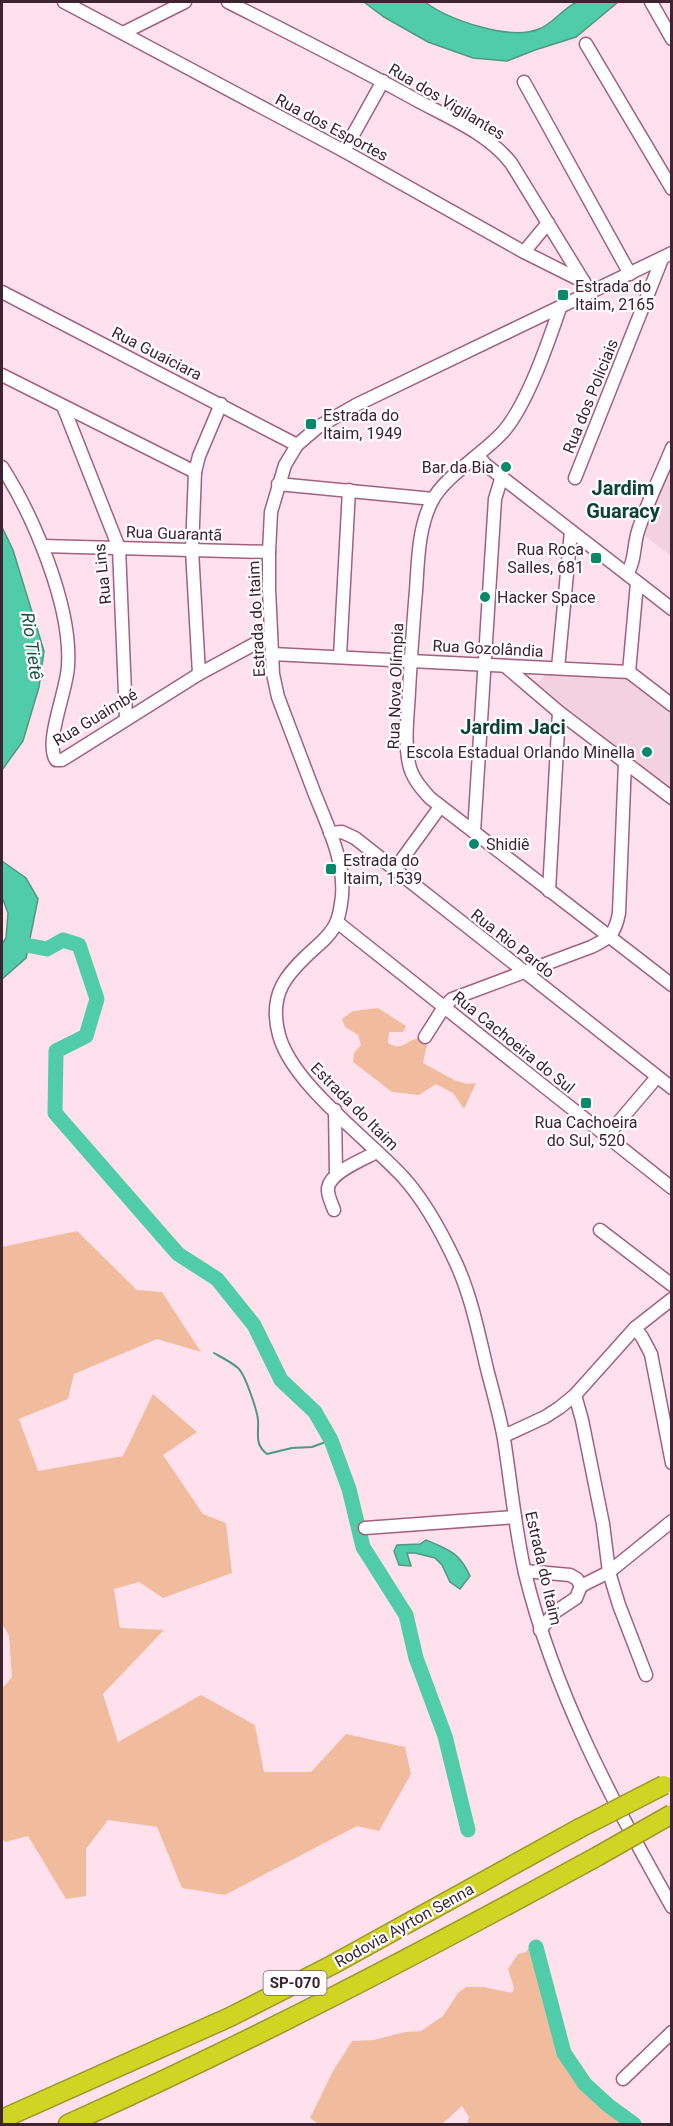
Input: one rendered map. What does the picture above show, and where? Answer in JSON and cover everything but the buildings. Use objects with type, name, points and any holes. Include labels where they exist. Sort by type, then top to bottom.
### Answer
[{"type":"highway","name":"Rodovia Ayrton Senna","points":[[2,2119],[230,2017],[332,1965],[579,1828],[668,1783]]},
{"type":"highway","name":"Rodovia Ayrton Senna","points":[[68,2124],[181,2074],[311,2009],[672,1814]]},
{"type":"street","name":"Rua dos Esportes","points":[[64,2],[344,151],[586,288]]},
{"type":"street","points":[[123,33],[184,2]]},
{"type":"street","name":"Rua dos Vigilantes","points":[[228,2],[383,81],[477,133],[500,149],[548,222],[586,288]]},
{"type":"street","points":[[651,2],[672,39]]},
{"type":"street","points":[[586,44],[672,189]]},
{"type":"street","points":[[344,151],[383,81]]},
{"type":"street","points":[[524,82],[630,274]]},
{"type":"street","points":[[524,252],[548,222]]},
{"type":"street","name":"Estrada do Itaim","points":[[667,256],[630,274],[586,288],[560,308],[356,405],[318,427],[297,445],[289,456],[278,484],[271,512],[269,552],[273,674],[278,697],[337,852],[342,879],[337,922],[327,938],[301,961],[284,981],[275,1013],[279,1035],[290,1059],[303,1078],[416,1192],[458,1268],[472,1307],[504,1436],[525,1571],[540,1630],[581,1735],[639,1849],[672,1907]]},
{"type":"street","name":"Rua dos Policiais","points":[[575,478],[667,256]]},
{"type":"street","name":"Rua Guaiciara","points":[[2,292],[297,445]]},
{"type":"street","name":"Rua Nova Olímpia","points":[[560,308],[515,416],[494,442],[433,499],[423,525],[418,557],[411,660],[409,766],[419,786],[440,807],[671,984]]},
{"type":"street","points":[[2,375],[195,472]]},
{"type":"street","points":[[199,674],[192,550],[195,472],[199,456],[221,404]]},
{"type":"street","name":"Rua Lins","points":[[63,406],[119,548],[126,718]]},
{"type":"street","points":[[74,433],[79,425],[91,420]]},
{"type":"street","points":[[627,574],[633,562],[640,525],[671,450]]},
{"type":"street","points":[[478,456],[486,465],[672,609]]},
{"type":"street","name":"Rua Guaimbé","points":[[2,467],[42,546],[62,608],[68,643],[68,666],[65,688],[52,736],[56,760],[62,760],[199,674],[271,635]]},
{"type":"street","points":[[474,832],[495,499],[502,476]]},
{"type":"street","points":[[278,484],[433,499]]},
{"type":"street","points":[[340,656],[349,490]]},
{"type":"street","points":[[558,668],[571,531]]},
{"type":"street","name":"Rua Guarantã","points":[[42,546],[269,552]]},
{"type":"street","points":[[637,583],[630,672],[672,705]]},
{"type":"street","name":"Rua Gozolândia","points":[[272,654],[630,672]]},
{"type":"street","points":[[505,666],[559,712],[672,798]]},
{"type":"street","points":[[549,891],[559,712]]},
{"type":"street","points":[[425,1037],[444,1007],[452,999],[591,947],[611,936],[619,913],[625,762]]},
{"type":"street","points":[[395,869],[440,807]]},
{"type":"street","name":"Rua Rio Pardo","points":[[330,833],[349,834],[672,1088]]},
{"type":"street","name":"Rua Cachoeira do Sul","points":[[337,922],[672,1188]]},
{"type":"street","points":[[606,1137],[657,1077]]},
{"type":"street","points":[[335,1110],[336,1174]]},
{"type":"street","points":[[334,1210],[328,1187],[336,1174],[376,1152]]},
{"type":"street","points":[[600,1230],[672,1285]]},
{"type":"street","points":[[504,1436],[545,1417],[575,1395],[634,1328],[672,1299]]},
{"type":"street","points":[[634,1328],[651,1354],[672,1463]]},
{"type":"street","points":[[575,1395],[603,1524],[609,1572],[618,1605],[646,1676]]},
{"type":"street","points":[[365,1528],[515,1517]]},
{"type":"street","points":[[540,1630],[564,1604],[576,1598],[581,1586],[609,1572],[672,1521]]},
{"type":"street","points":[[525,1571],[570,1575],[577,1579],[581,1586]]},
{"type":"street","points":[[623,2079],[672,2032]]},
{"type":"shaded area","points":[[671,466],[672,556],[644,535]]},
{"type":"shaded area","name":"Escola Estadual Orlando Minella","points":[[547,673],[631,677],[671,712],[671,791],[537,683]]},
{"type":"shaded area","points":[[378,1008],[406,1026],[403,1032],[389,1032],[388,1043],[401,1046],[419,1038],[427,1045],[423,1063],[454,1080],[467,1084],[476,1083],[464,1109],[453,1093],[436,1084],[419,1095],[392,1092],[353,1062],[354,1053],[361,1045],[358,1035],[345,1027],[342,1019],[353,1011]]},
{"type":"shaded area","points":[[77,1231],[137,1290],[162,1292],[201,1352],[157,1339],[74,1374],[68,1399],[19,1419],[38,1471],[123,1456],[153,1394],[197,1432],[163,1455],[203,1514],[226,1523],[232,1573],[163,1598],[139,1582],[114,1589],[120,1628],[164,1630],[103,1694],[118,1742],[201,1695],[255,1725],[264,1772],[311,1772],[346,1734],[405,1747],[411,1774],[379,1831],[357,1826],[225,1895],[182,1888],[157,1827],[108,1820],[86,1849],[86,1896],[66,1899],[28,1836],[5,1842],[2,1838],[2,1689],[12,1677],[9,1635],[2,1624],[2,1247]]},
{"type":"shaded area","points":[[530,1947],[543,1957],[548,1969],[554,2031],[561,2055],[573,2075],[622,2124],[467,2124],[469,2117],[462,2106],[442,2124],[319,2124],[310,2118],[333,2071],[352,2041],[374,2040],[405,2032],[421,2031],[443,2016],[458,1993],[466,1987],[483,1987],[512,1993],[514,1988],[508,1969],[518,1954],[526,1952]]},
{"type":"water","points":[[364,2],[425,2],[449,16],[480,27],[527,32],[544,27],[577,2],[618,2],[576,37],[507,61],[473,58],[428,42],[384,17]]},
{"type":"water","name":"Rio Tietê","points":[[2,527],[13,550],[44,651],[39,687],[23,741],[2,770]]},
{"type":"water","points":[[2,861],[26,878],[38,899],[26,958],[2,979],[2,944],[6,938],[8,913],[2,897]]},
{"type":"water","points":[[426,1540],[447,1549],[462,1562],[470,1576],[460,1589],[450,1582],[442,1565],[435,1558],[407,1553],[411,1566],[399,1565],[394,1551],[397,1545],[420,1544]]},
{"type":"waterway","points":[[21,944],[47,949],[63,940],[79,945],[97,999],[86,1036],[56,1051],[55,1113],[178,1254],[217,1279],[254,1325],[281,1380],[315,1412],[331,1440],[349,1489],[363,1547],[406,1615],[416,1658],[445,1736],[468,1830]]},
{"type":"waterway","points":[[214,1353],[238,1368],[244,1377],[257,1415],[259,1443],[267,1454],[292,1448],[312,1447],[331,1440]]},
{"type":"waterway","points":[[536,1947],[564,2053],[585,2084],[609,2106],[634,2124]]},
{"type":"place","name":"Estrada do Itaim, 2165","points":[[563,295]]},
{"type":"place","name":"Estrada do Itaim, 1949","points":[[311,424]]},
{"type":"place","name":"Bar da Bia","points":[[506,467]]},
{"type":"place","name":"Rua Roca Salles, 681","points":[[596,558]]},
{"type":"place","name":"Hacker Space","points":[[485,597]]},
{"type":"place","name":"Escola Estadual Orlando Minella","points":[[647,752]]},
{"type":"place","name":"Shidiê","points":[[474,844]]},
{"type":"place","name":"Estrada do Itaim, 1539","points":[[331,869]]},
{"type":"place","name":"Rua Cachoeira do Sul, 520","points":[[586,1103]]},
{"type":"district","name":"Jardim Guaracy","points":[[623,500]]},
{"type":"district","name":"Jardim Jaci","points":[[513,727]]}]
